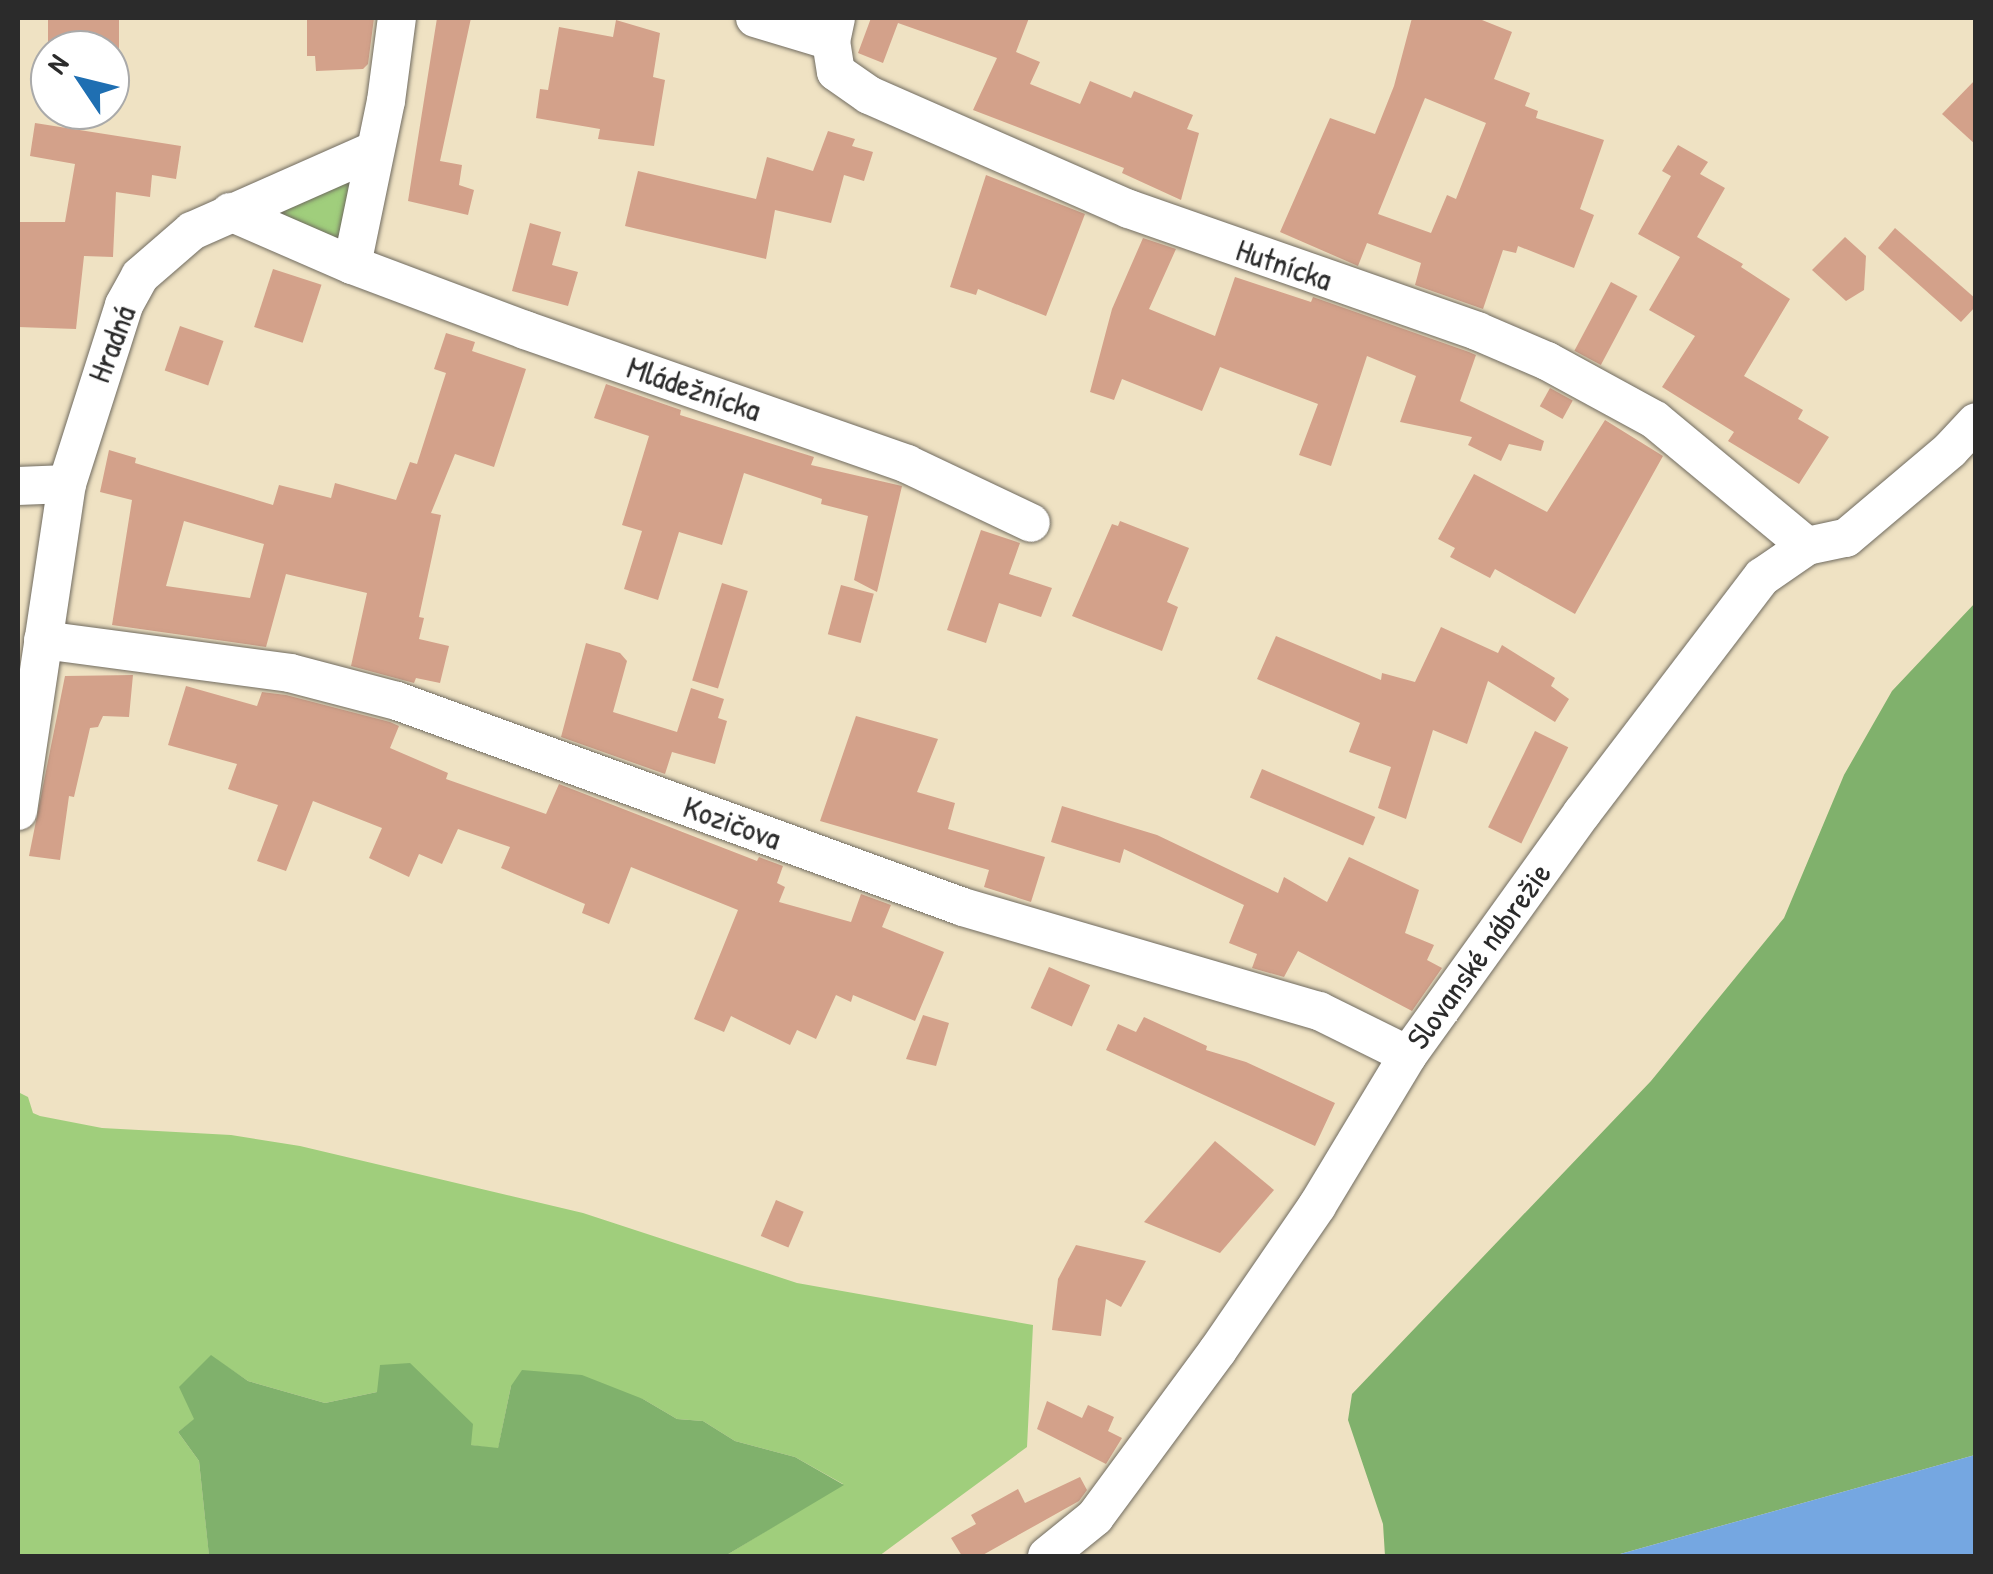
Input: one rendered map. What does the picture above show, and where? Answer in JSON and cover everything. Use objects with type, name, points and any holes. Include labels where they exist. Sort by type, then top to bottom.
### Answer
[{"type":"street","points":[[352,265],[397,18]]},
{"type":"street","name":"Hutnícka","points":[[755,18],[833,29],[836,72],[868,96],[1129,209],[1477,331],[1547,361],[1655,420],[1807,546]]},
{"type":"street","name":"Hradná","points":[[18,811],[67,484],[114,331],[140,276],[192,231],[375,150]]},
{"type":"street","name":"Mládežnícka","points":[[230,212],[352,265],[907,464],[1031,523]]},
{"type":"street","name":"Slovanské nábrežie","points":[[1047,1556],[1095,1517],[1218,1350],[1318,1206],[1408,1055],[1582,812],[1762,577],[1807,546],[1846,538],[1950,450],[1976,422]]},
{"type":"street","points":[[18,486],[67,484]]},
{"type":"street","name":"Kozičova","points":[[43,640],[290,673],[397,701],[963,907],[1319,1011],[1408,1055]]},
{"type":"green space","points":[[361,176],[348,254],[281,223],[280,208]]},
{"type":"green space","points":[[1975,603],[1975,1455],[1613,1556],[1385,1556],[1383,1524],[1348,1420],[1352,1394],[1651,1081],[1784,918],[1844,775],[1892,691]]},
{"type":"green space","points":[[18,1092],[28,1097],[33,1113],[40,1116],[102,1128],[231,1135],[300,1146],[583,1213],[797,1283],[1033,1325],[1027,1447],[879,1556],[725,1556],[843,1484],[795,1457],[735,1441],[703,1421],[677,1419],[643,1399],[511,1386],[498,1449],[470,1445],[377,1392],[325,1403],[248,1381],[211,1356],[195,1419],[178,1432],[199,1461],[209,1555],[218,1556],[18,1556]]},
{"type":"green space","points":[[211,1355],[248,1381],[325,1403],[377,1392],[380,1365],[410,1363],[473,1424],[471,1445],[498,1448],[511,1386],[522,1370],[582,1375],[643,1399],[677,1419],[703,1421],[735,1441],[795,1457],[844,1485],[725,1556],[209,1556],[199,1461],[178,1432],[194,1419],[179,1387]]},
{"type":"water","points":[[1975,1455],[1975,1556],[1613,1556]]},
{"type":"building","points":[[48,18],[119,18],[119,30],[48,30]]},
{"type":"building","points":[[307,18],[374,18],[368,64],[363,69],[316,71],[315,56],[307,56]]},
{"type":"building","points":[[437,18],[471,18],[440,161],[462,165],[459,185],[474,190],[468,215],[408,201]]},
{"type":"building","points":[[871,18],[1029,18],[1016,52],[1040,62],[1030,84],[1080,104],[1090,81],[1131,98],[1134,91],[1193,115],[1187,129],[1199,133],[1181,200],[1122,173],[1124,168],[973,110],[997,58],[898,23],[883,63],[858,53]]},
{"type":"building","points":[[1412,18],[1477,18],[1512,32],[1494,79],[1530,93],[1525,106],[1538,111],[1536,118],[1604,140],[1580,209],[1594,215],[1574,268],[1518,246],[1516,253],[1503,250],[1483,309],[1415,285],[1421,263],[1367,243],[1358,266],[1280,232],[1330,118],[1375,134],[1394,86]],"holes":[[[1425,98],[1486,123],[1456,199],[1447,195],[1431,233],[1378,214]]]},
{"type":"building","points":[[616,20],[660,33],[653,77],[665,80],[654,146],[598,139],[600,129],[536,118],[540,89],[548,90],[559,27],[613,37]]},
{"type":"building","points":[[1976,79],[1976,145],[1942,114]]},
{"type":"building","points":[[34,130],[79,130],[181,146],[176,179],[152,175],[150,197],[116,192],[113,257],[84,256],[76,329],[18,327],[18,222],[65,222],[75,164],[30,156]]},
{"type":"building","points":[[828,131],[855,139],[852,146],[873,152],[864,181],[844,175],[831,223],[775,210],[766,259],[625,226],[638,171],[756,199],[767,157],[813,171]]},
{"type":"building","points":[[1678,145],[1708,162],[1700,174],[1725,188],[1697,237],[1743,264],[1741,267],[1790,299],[1744,376],[1803,410],[1798,419],[1829,437],[1799,484],[1728,441],[1734,432],[1662,387],[1695,336],[1649,310],[1680,257],[1638,234],[1671,176],[1662,171]]},
{"type":"building","points":[[986,175],[1085,214],[1046,316],[978,289],[976,295],[950,287]]},
{"type":"building","points":[[530,223],[561,232],[552,265],[578,272],[568,306],[512,291]]},
{"type":"building","points":[[1895,228],[1976,299],[1976,306],[1961,322],[1878,248]]},
{"type":"building","points":[[1845,237],[1866,256],[1864,290],[1846,301],[1812,270]]},
{"type":"building","points":[[1143,238],[1176,249],[1149,309],[1215,336],[1235,277],[1311,302],[1313,297],[1469,352],[1476,355],[1460,401],[1544,441],[1541,451],[1509,444],[1501,461],[1468,445],[1472,437],[1400,422],[1416,376],[1367,356],[1331,466],[1299,455],[1318,404],[1220,367],[1202,411],[1122,379],[1114,400],[1090,392],[1112,309]]},
{"type":"building","points":[[273,269],[322,285],[303,343],[254,327]]},
{"type":"building","points":[[1611,282],[1637,296],[1601,365],[1574,351]]},
{"type":"building","points":[[180,326],[223,341],[208,385],[165,370]]},
{"type":"building","points":[[446,333],[475,342],[472,351],[526,369],[494,467],[455,454],[431,513],[441,515],[419,617],[424,618],[419,639],[449,646],[440,683],[416,678],[414,683],[351,666],[367,593],[286,574],[266,647],[112,625],[132,500],[100,492],[109,450],[136,458],[135,463],[273,505],[279,485],[331,498],[335,483],[396,500],[410,462],[417,464],[446,373],[434,369]],"holes":[[[184,521],[264,544],[250,598],[166,586]]]},
{"type":"building","points":[[606,384],[681,410],[680,415],[814,457],[811,465],[902,486],[877,592],[854,580],[868,516],[821,504],[822,499],[744,473],[722,545],[679,532],[658,600],[624,589],[642,531],[622,525],[649,436],[594,418]]},
{"type":"building","points":[[1550,388],[1573,401],[1563,419],[1540,406]]},
{"type":"building","points":[[1605,420],[1663,456],[1575,614],[1495,569],[1490,578],[1450,557],[1455,548],[1438,539],[1474,474],[1547,512]]},
{"type":"building","points":[[1120,521],[1189,548],[1167,602],[1178,607],[1162,651],[1072,616],[1112,524],[1118,526]]},
{"type":"building","points":[[981,530],[1020,543],[1009,574],[1052,588],[1041,617],[999,603],[986,643],[947,630]]},
{"type":"building","points":[[722,583],[748,591],[718,688],[692,681]]},
{"type":"building","points":[[841,585],[874,594],[861,643],[828,634]]},
{"type":"building","points":[[1441,627],[1498,653],[1502,645],[1555,678],[1551,686],[1569,699],[1555,722],[1488,681],[1467,744],[1433,730],[1406,819],[1378,808],[1391,767],[1349,752],[1360,723],[1257,679],[1276,636],[1381,680],[1382,673],[1415,682]]},
{"type":"building","points":[[586,643],[620,653],[627,661],[613,712],[677,732],[691,688],[724,699],[718,718],[727,721],[715,764],[672,752],[665,774],[561,737]]},
{"type":"building","points":[[133,675],[129,717],[103,716],[98,727],[90,728],[74,797],[69,796],[60,860],[29,856],[65,676]]},
{"type":"building","points":[[186,686],[257,706],[262,692],[286,695],[390,722],[399,726],[390,748],[448,773],[446,779],[546,814],[559,784],[757,861],[759,857],[783,866],[777,883],[785,887],[779,902],[851,922],[861,894],[891,905],[882,927],[944,952],[915,1021],[853,995],[851,1002],[836,995],[816,1039],[797,1030],[790,1045],[731,1016],[724,1032],[694,1019],[738,910],[631,867],[609,924],[582,913],[585,904],[501,868],[510,847],[458,829],[442,864],[419,854],[409,877],[369,858],[382,828],[313,801],[286,871],[257,861],[278,805],[228,789],[237,764],[168,745]]},
{"type":"building","points":[[856,716],[938,739],[917,792],[955,803],[948,829],[1045,857],[1031,902],[984,887],[989,870],[820,821]]},
{"type":"building","points":[[1535,731],[1568,747],[1521,843],[1488,827]]},
{"type":"building","points":[[1262,769],[1375,817],[1363,846],[1250,798]]},
{"type":"building","points":[[1062,806],[1157,835],[1278,893],[1284,877],[1327,902],[1349,857],[1419,890],[1405,933],[1434,945],[1427,960],[1442,968],[1412,1011],[1298,951],[1284,977],[1252,968],[1257,954],[1229,943],[1244,905],[1124,849],[1120,863],[1051,842]]},
{"type":"building","points":[[1049,967],[1090,985],[1072,1026],[1031,1008]]},
{"type":"building","points":[[923,1015],[949,1023],[936,1066],[906,1059]]},
{"type":"building","points":[[1144,1017],[1207,1046],[1206,1050],[1246,1062],[1335,1103],[1315,1146],[1106,1050],[1118,1024],[1136,1032]]},
{"type":"building","points":[[1215,1141],[1274,1190],[1220,1253],[1144,1222]]},
{"type":"building","points":[[776,1200],[804,1212],[788,1248],[761,1236]]},
{"type":"building","points":[[1076,1245],[1146,1261],[1121,1307],[1106,1299],[1101,1336],[1052,1330],[1058,1279]]},
{"type":"building","points":[[1047,1401],[1082,1418],[1088,1405],[1114,1417],[1108,1431],[1122,1438],[1106,1464],[1037,1429]]},
{"type":"building","points":[[1080,1477],[1087,1490],[1079,1501],[981,1556],[962,1556],[951,1538],[976,1524],[971,1515],[1018,1489],[1025,1503]]}]
